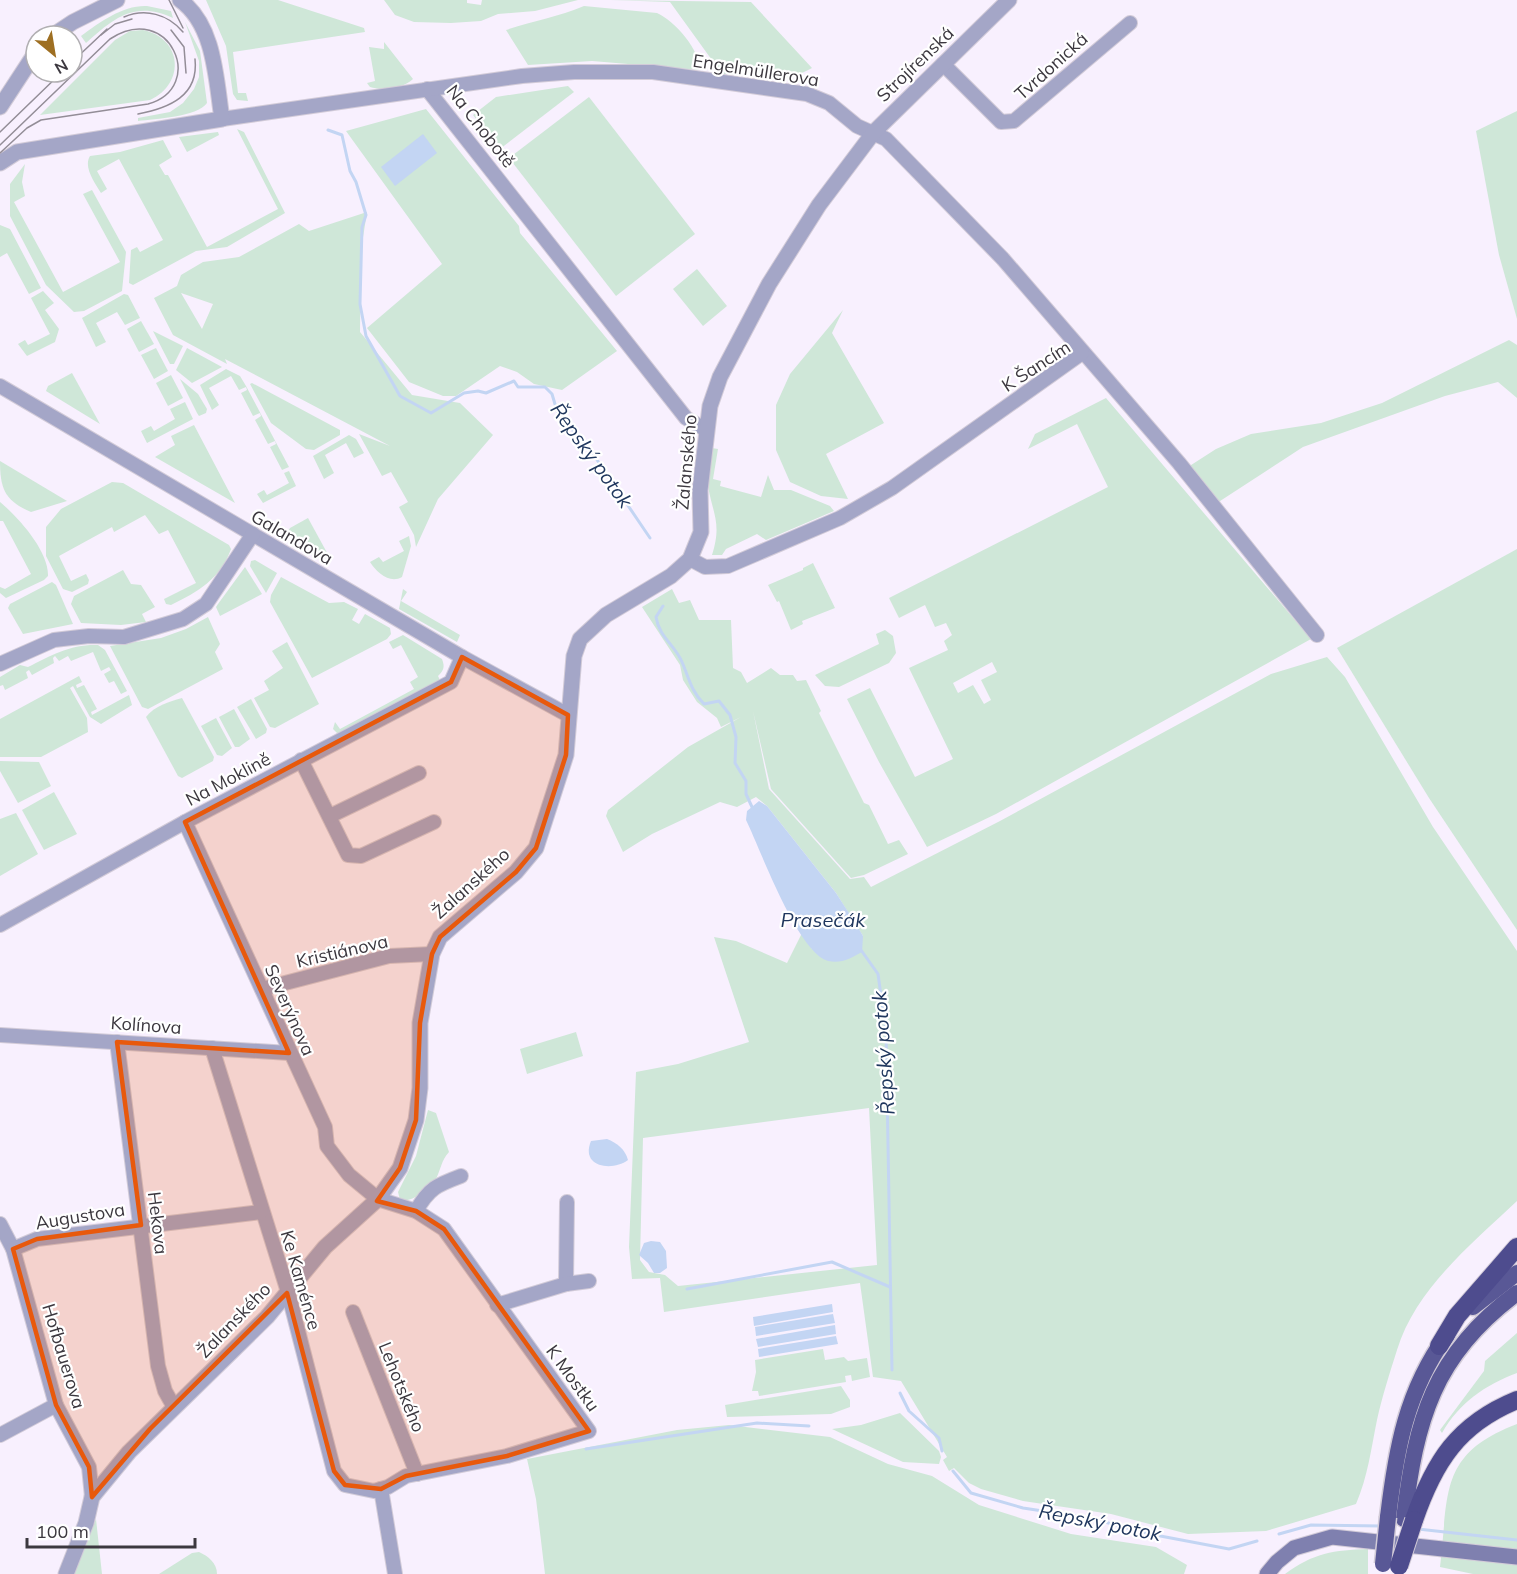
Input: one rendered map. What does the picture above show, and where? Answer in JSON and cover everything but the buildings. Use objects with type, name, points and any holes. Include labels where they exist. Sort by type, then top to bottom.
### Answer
[{"type":"highway","points":[[1390,1570],[1402,1519],[1402,1427],[1418,1384],[1457,1316],[1517,1247]]},
{"type":"highway","points":[[1439,1346],[1469,1311],[1517,1273]]},
{"type":"highway","points":[[1390,1570],[1415,1445],[1434,1389],[1466,1340],[1490,1314],[1517,1293]]},
{"type":"highway","points":[[1402,1519],[1447,1451],[1480,1420],[1517,1400]]},
{"type":"main road","points":[[1267,1574],[1276,1562],[1294,1548],[1332,1537],[1517,1557]]},
{"type":"street","points":[[69,24],[117,0]]},
{"type":"street","points":[[180,0],[192,10],[207,38],[222,119]]},
{"type":"street","name":"Strojírenská","points":[[874,132],[1009,0]]},
{"type":"street","name":"Tvrdonická","points":[[943,64],[1001,122],[1014,122],[1106,40],[1130,23]]},
{"type":"street","points":[[0,108],[24,71]]},
{"type":"street","name":"Engelmüllerova","points":[[427,89],[574,72],[652,72],[807,93],[829,103],[857,126],[886,139],[1003,259],[1082,353]]},
{"type":"street","name":"Na Chobotě","points":[[4,160],[17,152],[427,89],[686,418],[706,430]]},
{"type":"street","name":"Žalanského","points":[[66,1574],[86,1523],[92,1497],[150,1429],[267,1317],[325,1247],[378,1199],[400,1168],[416,1120],[420,1088],[420,1023],[432,954],[440,937],[516,872],[536,848],[566,755],[574,656],[580,639],[606,615],[672,576],[690,559],[701,532],[700,490],[706,430],[710,406],[720,377],[764,292],[819,205],[874,132]]},
{"type":"street","name":"K Šancím","points":[[690,559],[705,567],[728,566],[840,518],[892,488],[1082,353],[1179,463],[1317,635]]},
{"type":"street","name":"Galandova","points":[[0,386],[462,657],[568,715]]},
{"type":"street","points":[[0,664],[54,640],[89,636],[124,637],[183,619],[206,604],[253,534]]},
{"type":"street","name":"Na Moklině","points":[[0,925],[301,760],[451,682],[462,657]]},
{"type":"street","points":[[301,760],[348,855],[362,856],[434,822]]},
{"type":"street","points":[[330,816],[419,773]]},
{"type":"street","name":"Severýnova","points":[[186,822],[289,1053],[325,1126],[327,1146],[349,1175],[378,1199]]},
{"type":"street","name":"Kristiánova","points":[[262,989],[389,956],[432,954]]},
{"type":"street","name":"Kolínova","points":[[0,1035],[289,1053]]},
{"type":"street","name":"Hekova","points":[[117,1041],[158,1366],[165,1391],[174,1407]]},
{"type":"street","name":"Ke Kaménce","points":[[212,1048],[261,1212],[288,1292],[337,1478],[342,1484],[355,1489],[381,1489]]},
{"type":"street","points":[[416,1211],[425,1194],[435,1186],[461,1176]]},
{"type":"street","name":"K Mostku","points":[[378,1199],[416,1211],[444,1229],[589,1431],[507,1456],[406,1476],[381,1489]]},
{"type":"street","points":[[566,1284],[567,1202]]},
{"type":"street","name":"Augustova","points":[[13,1249],[37,1239],[261,1212]]},
{"type":"street","name":"Hofbauerova","points":[[0,1224],[13,1249],[56,1405],[89,1467],[92,1497]]},
{"type":"street","points":[[497,1305],[566,1284],[589,1281]]},
{"type":"street","name":"Lehotského","points":[[353,1312],[417,1474]]},
{"type":"street","points":[[0,1435],[56,1405]]},
{"type":"street","points":[[381,1489],[394,1574]]},
{"type":"highlighted area","points":[[462,657],[568,715],[566,755],[536,848],[516,872],[440,937],[432,954],[420,1023],[416,1120],[400,1168],[377,1201],[416,1211],[444,1229],[589,1431],[507,1456],[406,1476],[381,1489],[345,1485],[334,1471],[287,1293],[150,1429],[92,1497],[89,1467],[56,1405],[13,1249],[37,1239],[141,1225],[117,1042],[289,1053],[185,822],[451,682]]},
{"type":"green space","points":[[206,0],[278,0],[364,28],[365,32],[233,52],[238,93],[246,93],[248,101],[237,100],[233,94],[226,46]]},
{"type":"green space","points":[[384,0],[467,0],[467,3],[481,5],[482,0],[578,0],[535,11],[498,14],[481,21],[451,23],[414,22],[395,15]]},
{"type":"green space","points":[[610,0],[751,2],[812,68],[796,75],[780,78],[764,76],[747,68],[744,75],[722,74],[670,2]]},
{"type":"green space","points":[[138,6],[171,11],[173,18],[160,13],[136,11],[116,19],[86,43],[84,40],[84,34],[104,20],[121,11]]},
{"type":"green space","points":[[584,6],[657,13],[679,29],[696,54],[700,70],[592,61],[528,65],[506,30]]},
{"type":"green space","points":[[185,22],[200,51],[207,103],[202,108],[185,114],[138,121],[138,118],[170,112],[183,103],[194,89],[199,77],[199,61]]},
{"type":"green space","points":[[143,30],[156,35],[166,42],[172,51],[175,62],[174,72],[170,83],[162,92],[150,100],[40,115],[71,84],[84,84],[84,71],[115,40],[130,31]]},
{"type":"green space","points":[[384,42],[413,79],[399,87],[375,88],[370,87],[367,83],[375,81],[369,47],[384,49]]},
{"type":"green space","points":[[568,86],[574,92],[500,149],[473,115],[496,97]]},
{"type":"green space","points":[[589,97],[695,234],[616,296],[509,158]]},
{"type":"green space","points":[[426,109],[519,226],[520,233],[617,351],[562,390],[534,384],[517,372],[500,366],[456,396],[443,396],[409,382],[367,328],[442,264],[346,131]]},
{"type":"green space","points":[[1517,111],[1517,319],[1499,255],[1476,131]]},
{"type":"green space","points":[[237,129],[244,132],[285,213],[227,247],[196,251],[133,285],[129,283],[131,250],[137,247],[140,252],[163,240],[119,159],[97,171],[107,189],[101,193],[89,170],[90,156],[120,152],[163,140],[172,157],[159,165],[165,175],[168,175],[207,247],[278,209]]},
{"type":"green space","points":[[218,132],[219,135],[187,152],[179,137]]},
{"type":"green space","points":[[25,164],[22,182],[25,196],[14,202],[63,292],[120,262],[83,194],[92,190],[126,252],[122,291],[84,311],[74,312],[46,285],[10,216],[10,184]]},
{"type":"green space","points":[[367,212],[361,250],[360,332],[412,395],[460,403],[493,435],[438,499],[416,547],[414,535],[399,507],[408,502],[391,472],[382,476],[359,434],[390,446],[225,359],[227,364],[173,335],[154,298],[177,286],[181,275],[203,262],[239,257],[299,224],[309,231]],"holes":[[[181,293],[213,304],[202,329]]]},
{"type":"green space","points":[[0,225],[10,229],[41,288],[29,294],[7,253],[0,257]]},
{"type":"green space","points":[[697,269],[727,306],[703,326],[673,289]]},
{"type":"green space","points":[[43,291],[54,303],[45,310],[59,329],[55,342],[27,356],[18,344],[25,340],[28,345],[50,334],[31,298]]},
{"type":"green space","points":[[124,294],[128,295],[140,318],[125,325],[117,312],[96,323],[106,342],[96,347],[82,318]]},
{"type":"green space","points":[[843,310],[832,333],[884,423],[826,454],[848,499],[821,496],[790,482],[776,450],[776,405],[790,374]]},
{"type":"green space","points":[[141,321],[154,344],[139,352],[127,329]]},
{"type":"green space","points":[[153,331],[183,346],[174,364],[170,364]]},
{"type":"green space","points":[[1509,340],[1517,345],[1517,398],[1498,382],[1445,396],[1303,447],[1217,503],[1188,467],[1216,449],[1251,434],[1321,423],[1382,403]]},
{"type":"green space","points":[[156,348],[168,371],[154,379],[141,355]]},
{"type":"green space","points":[[187,348],[222,367],[192,383],[176,370]]},
{"type":"green space","points":[[226,369],[240,376],[246,386],[289,467],[282,470],[270,447],[276,444],[275,441],[268,444],[255,420],[261,416],[260,413],[253,416],[241,393],[247,390],[246,387],[239,390],[231,376],[209,388],[219,405],[212,410],[200,385]]},
{"type":"green space","points":[[72,373],[100,424],[46,391],[48,386]]},
{"type":"green space","points":[[171,375],[183,398],[168,406],[156,383]]},
{"type":"green space","points":[[180,379],[198,394],[207,409],[206,413],[199,416]]},
{"type":"green space","points":[[252,383],[340,430],[340,435],[314,450],[306,449],[271,423],[250,384]]},
{"type":"green space","points":[[1106,398],[1311,639],[996,814],[927,847],[879,762],[847,699],[870,688],[915,777],[953,759],[909,668],[948,650],[944,641],[952,635],[946,623],[935,627],[925,605],[899,618],[889,598],[1108,487],[1077,424],[1028,449],[1035,434]],"holes":[[[992,662],[997,672],[981,680],[991,700],[984,704],[973,685],[958,693],[953,683]]]},
{"type":"green space","points":[[185,402],[193,419],[147,443],[141,431],[151,426],[154,431],[175,419],[170,409]]},
{"type":"green space","points":[[194,425],[235,503],[155,457],[175,445],[171,436]]},
{"type":"green space","points":[[349,435],[356,439],[364,453],[354,458],[346,443],[325,455],[334,473],[324,479],[313,456]]},
{"type":"green space","points":[[712,448],[718,449],[713,479],[721,481],[720,486],[761,497],[768,475],[774,490],[791,490],[830,506],[834,511],[766,540],[757,534],[726,549],[722,555],[712,555],[716,519],[710,496],[708,472]]},
{"type":"green space","points":[[0,461],[67,501],[31,512],[22,508],[10,498],[3,487]]},
{"type":"green space","points":[[289,471],[296,486],[263,503],[257,494],[264,490],[267,495],[289,483],[284,473]]},
{"type":"green space","points":[[112,482],[123,483],[229,545],[231,549],[221,569],[190,595],[171,605],[166,604],[164,599],[196,583],[168,530],[159,534],[145,515],[114,532],[112,527],[59,556],[71,581],[86,574],[89,580],[88,584],[72,592],[63,589],[46,556],[46,527],[61,509]]},
{"type":"green space","points":[[0,502],[31,535],[43,556],[48,576],[6,598],[0,593],[0,587],[5,589],[31,574],[3,521],[0,521]]},
{"type":"green space","points":[[308,518],[331,560],[287,533],[290,528]]},
{"type":"green space","points":[[409,536],[411,546],[402,577],[388,578],[376,570],[370,562],[379,557],[383,562],[404,551],[399,541]]},
{"type":"green space","points":[[1517,549],[1517,930],[1429,798],[1337,648]]},
{"type":"green space","points":[[255,560],[277,573],[266,593],[250,566],[251,561]]},
{"type":"green space","points":[[813,563],[835,608],[802,621],[803,624],[791,630],[779,601],[777,602],[768,585],[803,570]]},
{"type":"green space","points":[[245,567],[262,594],[220,616],[216,607]]},
{"type":"green space","points":[[123,570],[131,584],[141,585],[155,607],[142,614],[146,622],[121,625],[81,623],[71,604],[74,596]]},
{"type":"green space","points":[[281,577],[329,603],[344,602],[358,609],[352,620],[359,624],[365,614],[390,628],[391,634],[387,639],[312,678],[270,602],[271,595]]},
{"type":"green space","points":[[52,582],[56,585],[73,624],[23,634],[8,608],[10,604]]},
{"type":"green space","points":[[403,589],[407,592],[401,601],[460,635],[457,642],[399,609]]},
{"type":"green space","points":[[672,589],[679,603],[690,600],[699,620],[731,620],[733,668],[741,672],[747,683],[771,668],[780,675],[793,675],[797,681],[806,680],[821,711],[819,713],[864,803],[869,805],[888,844],[899,840],[908,854],[864,875],[851,878],[771,789],[753,711],[769,789],[850,879],[864,877],[871,887],[1000,821],[1271,674],[1327,657],[1345,677],[1433,827],[1517,951],[1517,1201],[1448,1268],[1418,1306],[1406,1328],[1384,1394],[1366,1473],[1356,1504],[1266,1531],[1188,1534],[1111,1514],[1023,1501],[981,1489],[969,1483],[954,1468],[949,1471],[943,1460],[947,1457],[901,1381],[873,1377],[860,1283],[664,1312],[660,1278],[632,1279],[629,1247],[636,1072],[678,1064],[749,1042],[714,937],[736,941],[787,963],[802,933],[812,949],[863,936],[836,893],[767,806],[756,797],[737,807],[720,802],[652,834],[623,852],[606,816],[608,810],[688,747],[741,717],[721,727],[717,718],[697,702],[683,680],[680,665],[642,607]],"holes":[[[869,1108],[877,1265],[678,1286],[665,1275],[649,1272],[640,1260],[643,1138]]]},
{"type":"green space","points":[[208,617],[220,644],[215,652],[223,669],[148,709],[142,707],[110,646],[161,638],[186,629]]},
{"type":"green space","points":[[885,630],[893,636],[896,653],[889,663],[839,687],[825,686],[815,675],[879,644],[876,634]]},
{"type":"green space","points":[[403,635],[442,659],[443,668],[438,676],[440,680],[342,733],[337,733],[333,729],[335,722],[340,729],[414,689],[410,682],[418,677],[401,645],[393,649],[389,642]]},
{"type":"green space","points":[[287,642],[319,704],[275,728],[270,727],[254,698],[269,690],[264,681],[283,668],[272,651]]},
{"type":"green space","points":[[98,645],[105,650],[127,691],[121,694],[114,681],[109,683],[104,674],[111,670],[109,667],[101,671],[93,652],[71,661],[68,656],[59,661],[55,656],[54,663],[32,675],[29,670],[26,672],[28,678],[5,690],[3,685],[0,686],[0,677],[20,665],[28,667],[70,648]]},
{"type":"green space","points":[[79,676],[82,682],[76,685],[77,688],[84,685],[97,709],[91,712],[92,715],[129,695],[132,705],[101,724],[90,717],[73,686],[70,688],[87,718],[88,732],[41,757],[0,757],[0,719]]},
{"type":"green space","points":[[182,698],[214,757],[213,761],[182,778],[178,776],[146,717],[158,707]]},
{"type":"green space","points":[[251,699],[267,729],[266,733],[256,739],[237,707]]},
{"type":"green space","points":[[234,709],[250,739],[239,747],[235,747],[219,717]]},
{"type":"green space","points":[[216,718],[232,748],[222,756],[217,755],[201,726]]},
{"type":"green space","points":[[0,761],[39,762],[51,786],[18,803],[0,771]]},
{"type":"green space","points":[[54,792],[77,834],[44,850],[22,810]]},
{"type":"green space","points":[[16,813],[38,854],[0,876],[0,819]]},
{"type":"green space","points":[[576,1032],[583,1056],[527,1074],[520,1049]]},
{"type":"green space","points":[[428,1110],[436,1113],[449,1152],[430,1187],[409,1200],[400,1200],[398,1192],[416,1156]]},
{"type":"green space","points":[[1517,1333],[1517,1373],[1494,1383],[1474,1396],[1456,1413],[1442,1433],[1440,1430],[1484,1371],[1485,1361]]},
{"type":"green space","points":[[823,1349],[825,1360],[844,1357],[848,1361],[867,1358],[870,1377],[852,1381],[851,1375],[845,1376],[846,1382],[759,1396],[758,1391],[752,1391],[756,1372],[755,1360]]},
{"type":"green space","points":[[841,1386],[850,1400],[850,1407],[831,1414],[727,1417],[725,1405]]},
{"type":"green space","points":[[900,1413],[939,1451],[941,1457],[939,1464],[903,1462],[832,1429],[861,1425]]},
{"type":"green space","points":[[1517,1424],[1517,1574],[1473,1574],[1440,1567],[1447,1498],[1452,1479],[1460,1463],[1473,1449],[1491,1436]]},
{"type":"green space","points":[[729,1425],[830,1437],[888,1464],[932,1476],[979,1505],[1071,1534],[1156,1547],[1187,1565],[1184,1574],[545,1574],[536,1499],[527,1459],[677,1430]]},
{"type":"green space","points":[[96,1519],[102,1574],[73,1574]]},
{"type":"green space","points":[[1368,1549],[1368,1574],[1285,1574],[1305,1561],[1324,1554]]},
{"type":"green space","points":[[199,1552],[211,1560],[217,1574],[159,1574],[192,1553]]},
{"type":"water","points":[[423,134],[437,153],[395,186],[381,167]]},
{"type":"water","name":"Prasečák","points":[[759,801],[767,806],[836,893],[863,936],[862,952],[842,961],[828,961],[816,954],[804,939],[781,898],[746,820],[747,811]]},
{"type":"water","points":[[607,1139],[620,1147],[628,1160],[614,1166],[599,1165],[594,1162],[589,1150],[591,1141]]},
{"type":"water","points":[[660,1242],[666,1251],[667,1268],[660,1273],[654,1273],[639,1255],[644,1243]]},
{"type":"water","points":[[832,1304],[833,1312],[754,1326],[753,1317]]},
{"type":"water","points":[[833,1314],[835,1323],[756,1336],[755,1327]]},
{"type":"water","points":[[835,1325],[836,1334],[758,1347],[756,1339]]},
{"type":"water","points":[[836,1336],[838,1344],[759,1357],[758,1349]]},
{"type":"waterway","name":"Řepský potok","points":[[328,130],[342,135],[350,171],[356,182],[366,215],[362,227],[360,304],[366,336],[400,396],[431,413],[464,393],[478,391],[486,393],[514,381],[518,387],[545,387],[552,394],[557,411],[569,421],[574,433],[589,448],[650,538]]},
{"type":"waterway","name":"Řepský potok","points":[[663,606],[656,617],[660,630],[679,656],[696,694],[704,704],[719,701],[730,715],[736,737],[735,763],[746,781],[746,794],[752,807]]},
{"type":"waterway","name":"Řepský potok","points":[[861,950],[878,974],[886,1031],[892,1370]]},
{"type":"waterway","points":[[687,1289],[832,1262],[890,1287]]},
{"type":"waterway","name":"Řepský potok","points":[[900,1393],[909,1411],[939,1438],[942,1451]]},
{"type":"waterway","points":[[586,1449],[757,1423],[809,1426]]},
{"type":"waterway","name":"Řepský potok","points":[[953,1471],[971,1493],[1023,1508],[1089,1518],[1155,1535],[1229,1549],[1257,1541]]},
{"type":"waterway","name":"Řepský potok","points":[[1279,1534],[1311,1525],[1381,1526]]},
{"type":"waterway","name":"Řepský potok","points":[[1418,1529],[1517,1540]]},
{"type":"tram line","points":[[169,0],[183,28]]},
{"type":"tram line","points":[[124,17],[140,13],[156,14],[170,21],[183,32]]},
{"type":"tram line","points":[[101,35],[115,24],[132,19]]},
{"type":"tram line","points":[[84,51],[107,29]]},
{"type":"tram line","points":[[0,145],[110,39],[131,30],[149,30],[164,38],[174,50],[178,66],[176,81],[166,95],[148,104],[41,120],[27,128],[0,153]]},
{"type":"tram line","points":[[171,30],[184,47],[186,73]]},
{"type":"tram line","points":[[138,114],[161,108],[180,98],[192,82],[195,59]]},
{"type":"tram line","points":[[0,132],[50,84]]}]
